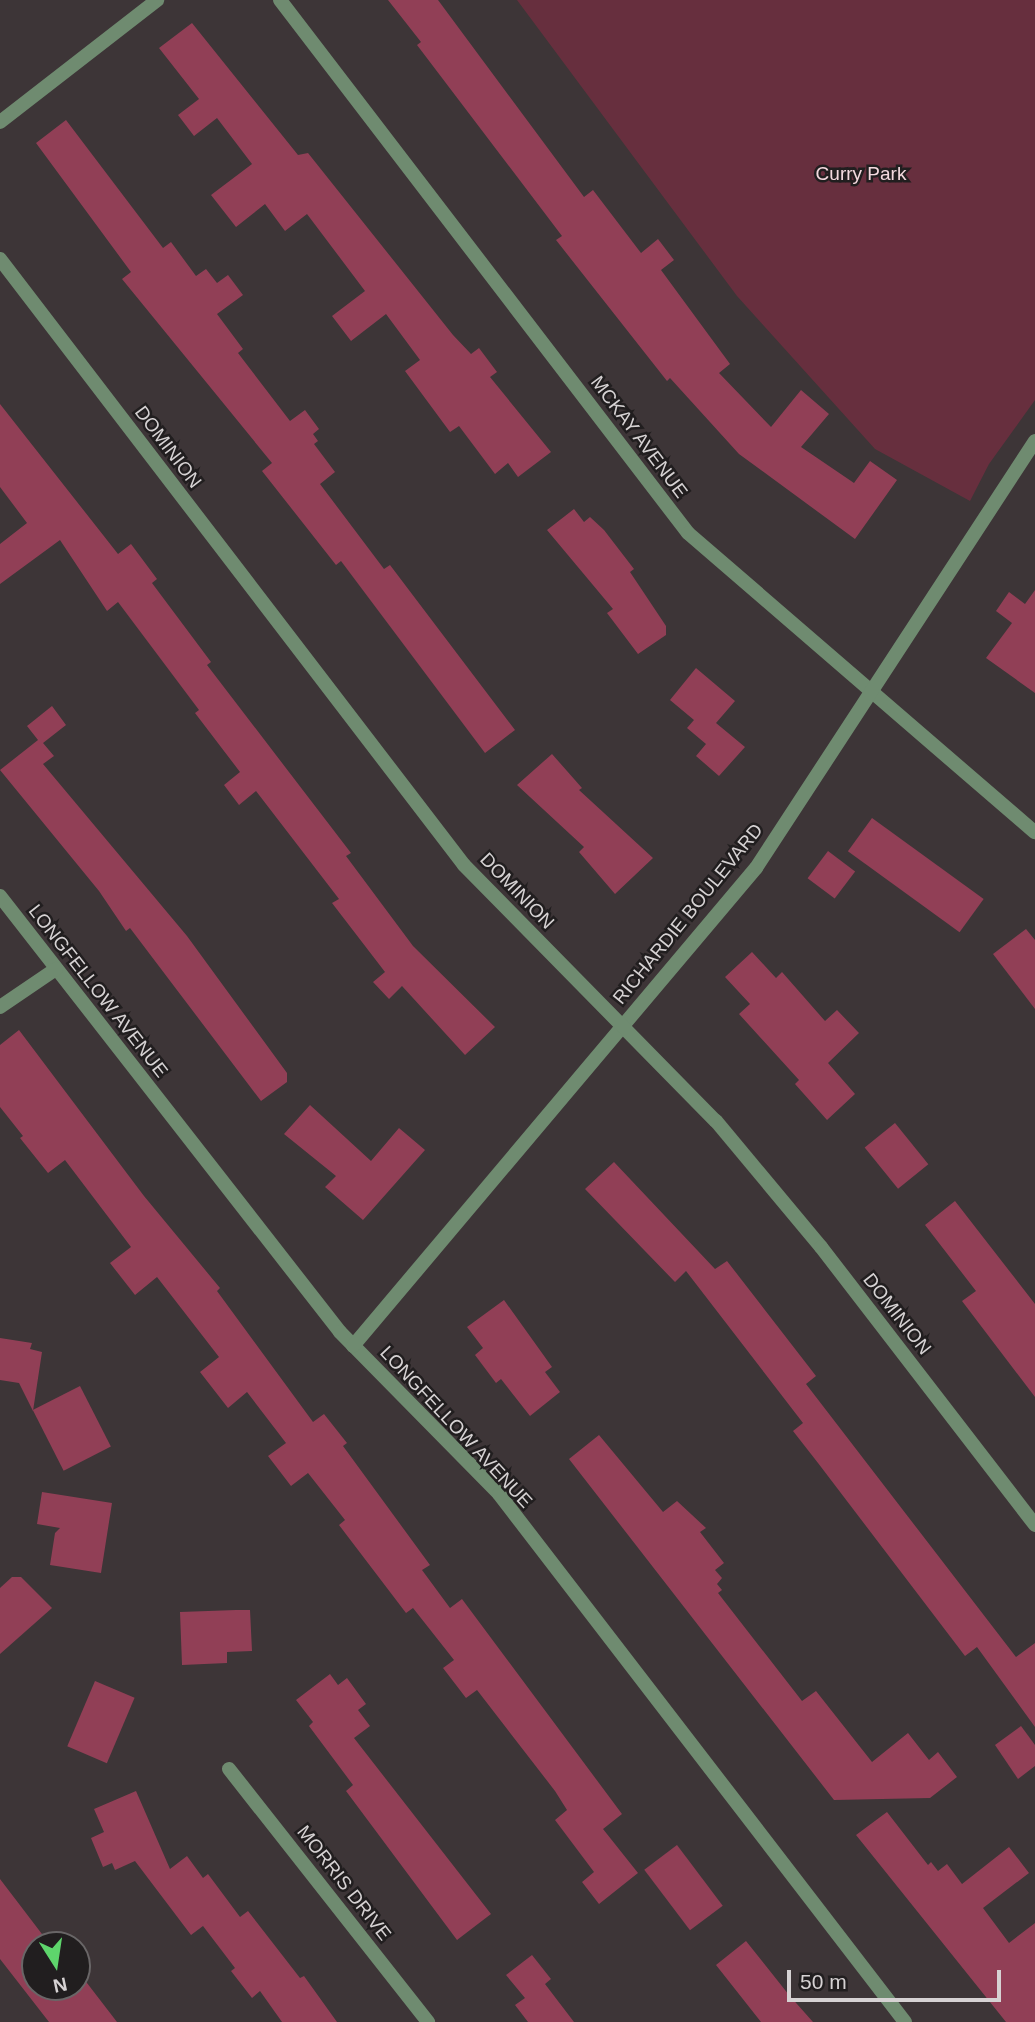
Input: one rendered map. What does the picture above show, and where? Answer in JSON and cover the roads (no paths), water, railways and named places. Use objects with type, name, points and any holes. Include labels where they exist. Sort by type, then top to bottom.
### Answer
[{"type":"street","points":[[0,122],[157,0]]},
{"type":"street","name":"MCKAY AVENUE","points":[[279,0],[688,533],[875,691],[1035,832]]},
{"type":"street","name":"DOMINION","points":[[0,260],[464,865],[716,1121],[821,1247],[1035,1525]]},
{"type":"street","name":"RICHARDIE BOULEVARD","points":[[353,1346],[756,868],[875,691],[1035,441]]},
{"type":"street","name":"LONGFELLOW AVENUE","points":[[0,896],[353,1346],[499,1494],[905,2022]]},
{"type":"street","points":[[0,1007],[56,969]]},
{"type":"street","name":"MORRIS DRIVE","points":[[229,1769],[428,2022]]},
{"type":"park label","name":"Curry Park","points":[[861,174]]}]
